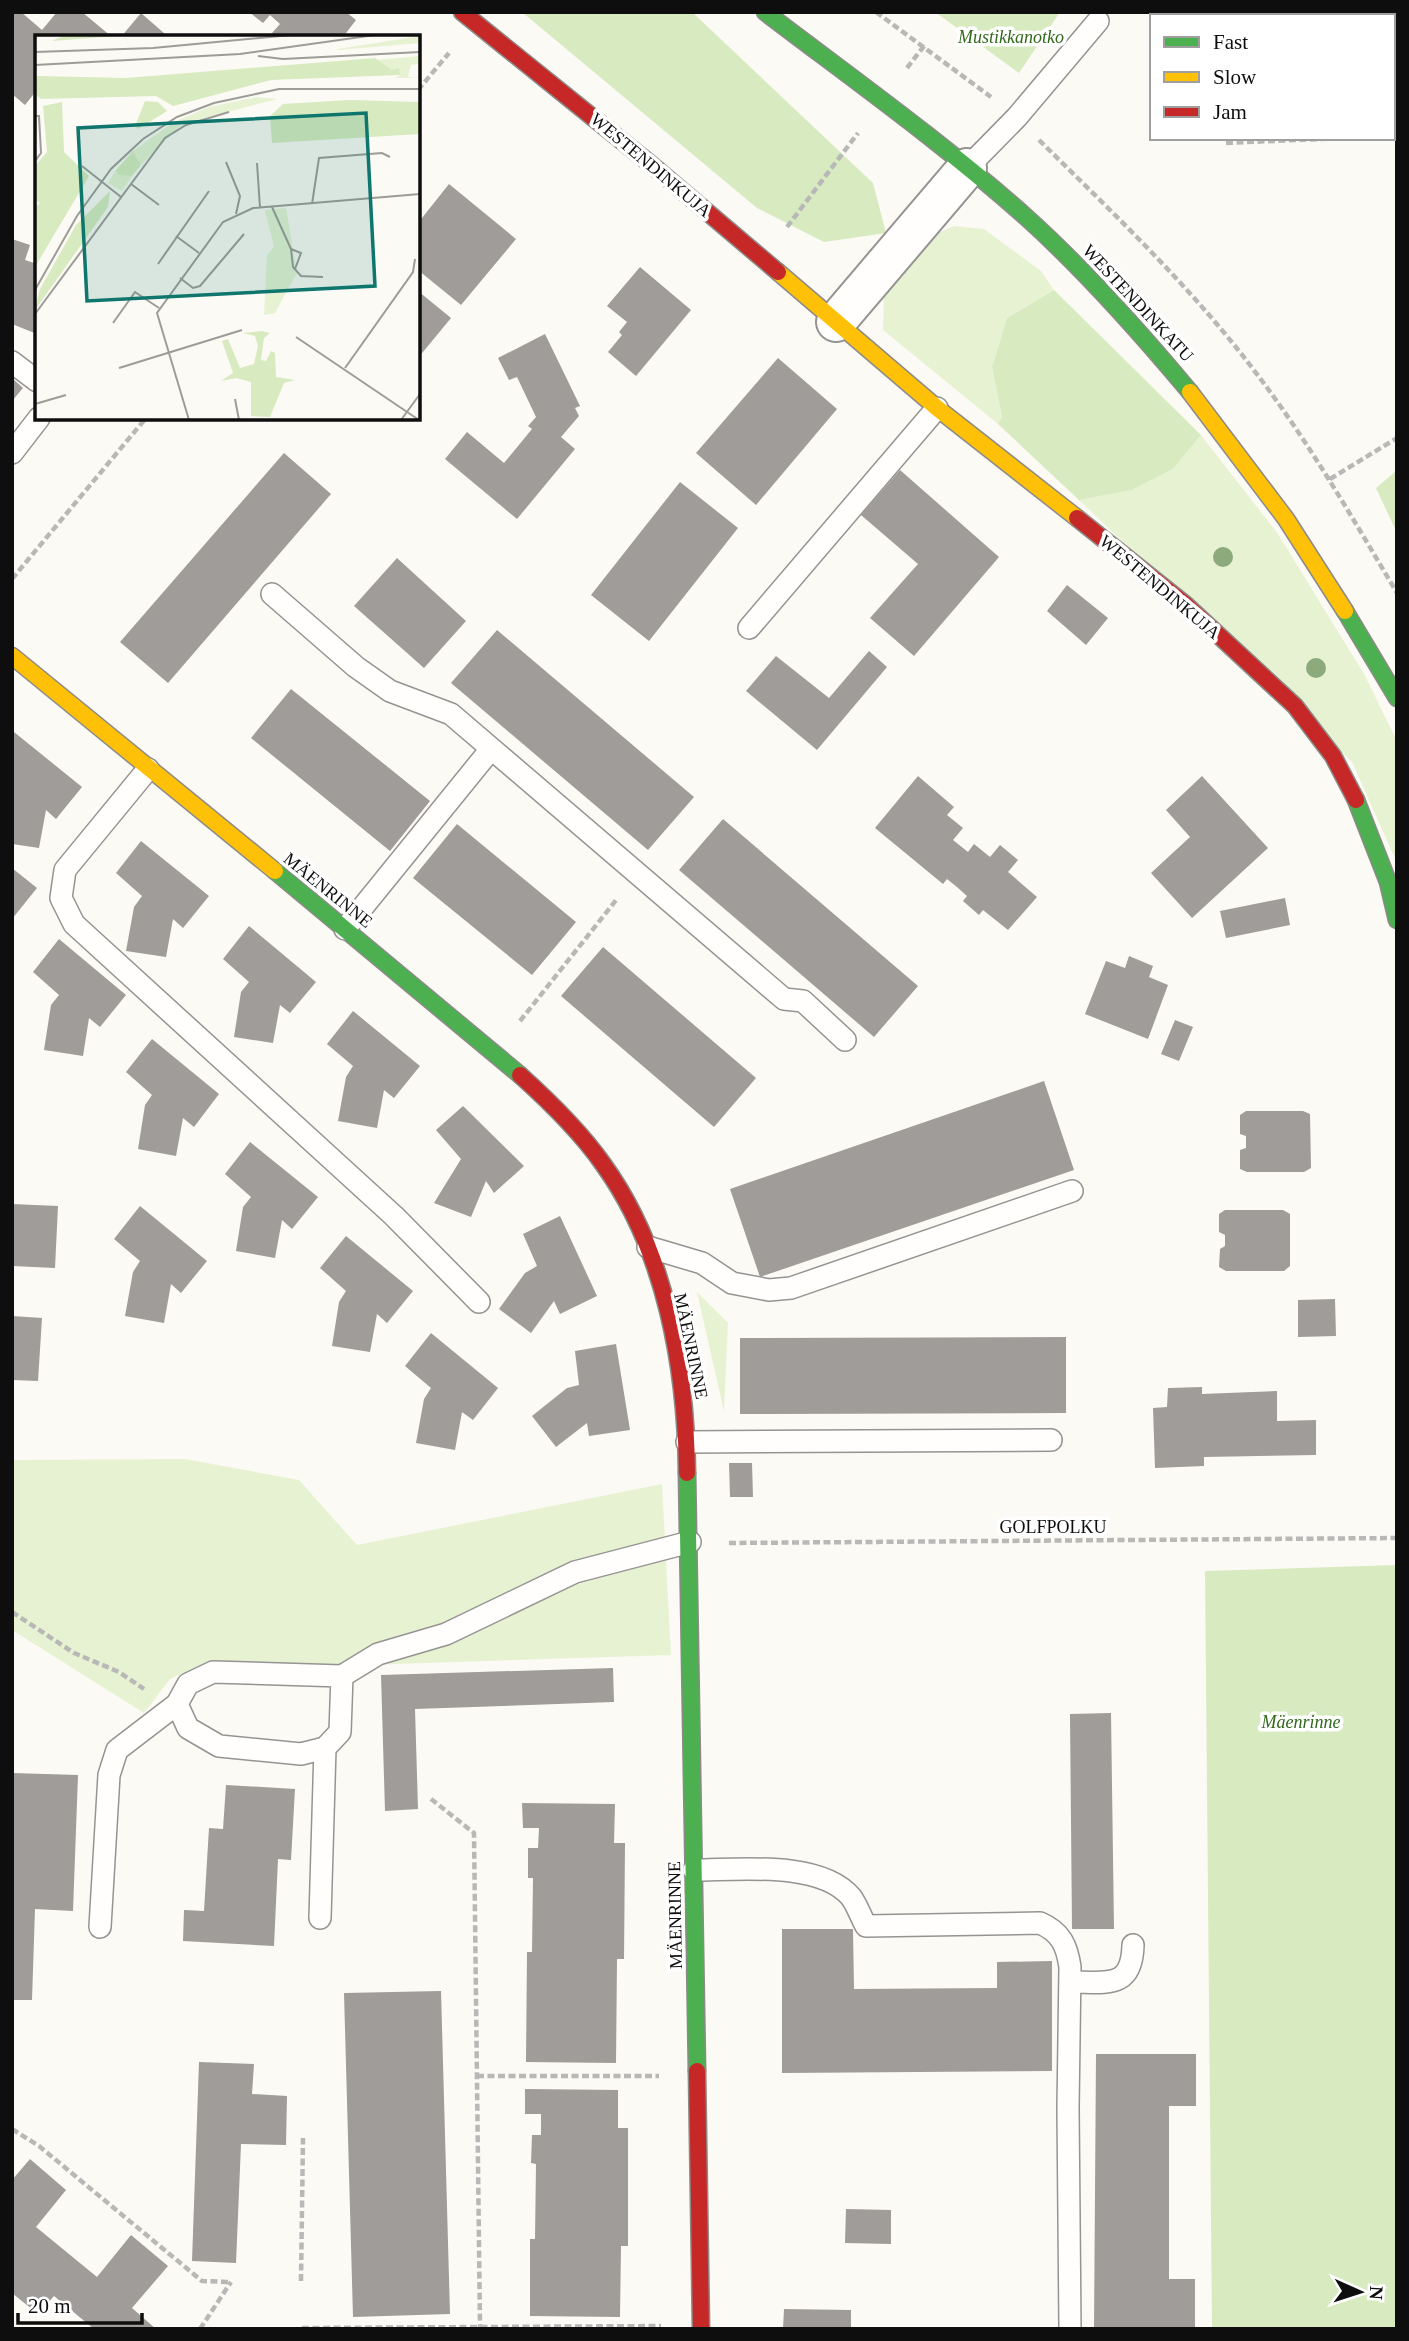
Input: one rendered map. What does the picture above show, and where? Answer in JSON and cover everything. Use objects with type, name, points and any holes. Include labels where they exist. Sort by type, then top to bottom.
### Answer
[{"type":"street","name":"WESTENDINKUJA","points":[[462,12],[763,258],[937,408],[1186,605],[1295,706],[1333,756],[1360,808],[1388,882],[1397,919]]},
{"type":"street","name":"WESTENDINKATU","points":[[765,12],[967,168],[1061,250],[1181,378],[1290,524],[1354,622],[1397,698]]},
{"type":"street","points":[[836,322],[967,168]]},
{"type":"street","name":"MÄENRINNE","points":[[12,656],[494,1054],[584,1142],[621,1191],[648,1247],[684,1390],[687,1442],[701,2329]]},
{"type":"lane","points":[[967,168],[1017,117],[1098,21]]},
{"type":"lane","points":[[12,362],[35,380]]},
{"type":"lane","points":[[749,628],[937,408]]},
{"type":"lane","points":[[12,453],[37,420]]},
{"type":"lane","points":[[272,594],[356,667],[390,691],[450,714],[783,999],[803,1001],[845,1040]]},
{"type":"lane","points":[[345,929],[491,749]]},
{"type":"lane","points":[[148,769],[65,870],[61,898],[74,924],[394,1216],[479,1302]]},
{"type":"lane","points":[[648,1247],[702,1263],[732,1283],[769,1290],[791,1288],[1072,1191]]},
{"type":"lane","points":[[687,1442],[1051,1440]]},
{"type":"lane","points":[[100,1927],[109,1775],[117,1750],[177,1704],[188,1684],[214,1672],[341,1676],[378,1654],[446,1633],[575,1572],[690,1542]]},
{"type":"lane","points":[[177,1704],[188,1728],[219,1746],[301,1754],[325,1748],[340,1732],[341,1676]]},
{"type":"lane","points":[[320,1918],[325,1748]]},
{"type":"lane","points":[[694,1870],[773,1868],[833,1884],[851,1897],[866,1926],[1040,1923],[1051,1928],[1067,1945],[1070,1982],[1070,2329]]},
{"type":"lane","points":[[1070,1982],[1109,1982],[1125,1977],[1132,1965],[1133,1945]]},
{"type":"path","points":[[876,12],[1017,117],[1156,257],[1253,369],[1330,479],[1397,593]]},
{"type":"path","points":[[763,258],[852,140]]},
{"type":"path","points":[[1226,143],[1296,140]]},
{"type":"path","points":[[12,579],[144,420]]},
{"type":"path","points":[[1330,479],[1397,438]]},
{"type":"path","points":[[494,1054],[637,873]]},
{"type":"path","name":"GOLFPOLKU","points":[[724,1543],[1397,1538]]},
{"type":"path","points":[[12,1612],[74,1653],[119,1672],[141,1688],[177,1704]]},
{"type":"path","points":[[431,1799],[474,1833],[480,2327]]},
{"type":"path","points":[[477,2076],[662,2076]]},
{"type":"path","points":[[12,2129],[39,2146],[202,2281],[231,2282],[200,2329]]},
{"type":"path","points":[[302,2281],[303,2138]]},
{"type":"path","points":[[302,2328],[665,2326]]},
{"type":"green space","points":[[522,12],[692,12],[873,183],[886,233],[824,242],[757,208]]},
{"type":"green space","name":"Mustikkanotko","points":[[935,12],[1060,12],[1019,73]]},
{"type":"green space","points":[[954,226],[984,229],[1041,271],[1054,290],[1007,318],[992,367],[1002,417],[998,424],[883,330],[884,288],[924,239]]},
{"type":"green space","points":[[1054,290],[1201,435],[1173,469],[1132,490],[1079,500],[998,424],[1002,417],[992,367],[1007,318]]},
{"type":"green space","points":[[1201,435],[1278,534],[1364,674],[1397,741],[1397,863],[1352,762],[1079,500],[1132,490],[1173,469]]},
{"type":"green space","points":[[1397,470],[1397,533],[1376,488]]},
{"type":"green space","points":[[697,1292],[728,1323],[724,1412]]},
{"type":"green space","points":[[185,1459],[299,1480],[357,1545],[662,1484],[671,1655],[334,1666],[206,1662],[170,1679],[144,1713],[12,1630],[12,1460]]},
{"type":"green space","name":"Mäenrinne","points":[[1397,1565],[1397,2329],[1212,2329],[1205,1571]]},
{"type":"building","points":[[12,12],[21,12],[42,30],[57,12],[82,12],[110,35],[35,35],[35,92],[25,105],[12,94]]},
{"type":"building","points":[[249,12],[346,12],[356,20],[345,35],[274,35],[272,33],[280,24],[270,15],[263,23]]},
{"type":"building","points":[[141,13],[165,34],[164,35],[123,35]]},
{"type":"building","points":[[449,184],[516,239],[461,305],[420,272],[420,220]]},
{"type":"building","points":[[12,239],[30,245],[25,260],[35,263],[35,333],[12,324]]},
{"type":"building","points":[[640,267],[691,310],[636,376],[608,352],[622,335],[619,332],[627,322],[607,306]]},
{"type":"building","points":[[420,293],[451,318],[420,356]]},
{"type":"building","points":[[545,334],[580,406],[575,408],[579,416],[561,437],[575,449],[517,519],[445,459],[467,432],[504,463],[532,429],[528,426],[536,417],[517,377],[509,380],[498,358]]},
{"type":"building","points":[[778,358],[837,409],[756,505],[696,453]]},
{"type":"building","points":[[12,378],[23,388],[12,401]]},
{"type":"building","points":[[284,453],[331,494],[168,683],[120,642]]},
{"type":"building","points":[[900,470],[999,557],[914,656],[870,618],[918,564],[861,515]]},
{"type":"building","points":[[680,482],[738,528],[649,641],[591,595]]},
{"type":"building","points":[[397,558],[466,621],[424,668],[354,606]]},
{"type":"building","points":[[1067,585],[1108,618],[1086,645],[1047,611]]},
{"type":"building","points":[[497,630],[694,797],[648,850],[451,683]]},
{"type":"building","points":[[869,651],[887,667],[817,750],[746,691],[776,656],[829,698]]},
{"type":"building","points":[[291,689],[430,801],[390,851],[251,738]]},
{"type":"building","points":[[14,732],[82,787],[56,819],[46,810],[39,848],[12,844]]},
{"type":"building","points":[[918,776],[954,807],[947,815],[963,828],[953,840],[968,852],[974,844],[990,857],[1000,845],[1018,860],[1008,872],[1037,897],[1008,930],[983,910],[979,915],[963,901],[967,896],[957,887],[947,879],[943,884],[875,828]]},
{"type":"building","points":[[1202,776],[1268,848],[1192,918],[1151,873],[1190,837],[1166,810]]},
{"type":"building","points":[[723,819],[918,986],[874,1037],[679,870]]},
{"type":"building","points":[[457,824],[576,922],[532,975],[413,878]]},
{"type":"building","points":[[141,841],[209,896],[183,928],[173,919],[166,957],[126,951],[134,907],[142,896],[116,873]]},
{"type":"building","points":[[12,868],[37,888],[12,919]]},
{"type":"building","points":[[1285,898],[1290,925],[1226,938],[1220,911]]},
{"type":"building","points":[[249,926],[316,982],[290,1013],[280,1005],[273,1043],[234,1037],[241,992],[249,982],[223,959]]},
{"type":"building","points":[[59,939],[126,995],[100,1027],[89,1018],[83,1056],[44,1050],[51,1005],[59,995],[33,972]]},
{"type":"building","points":[[603,947],[756,1078],[714,1127],[561,996]]},
{"type":"building","points":[[1129,956],[1153,966],[1149,977],[1168,985],[1148,1039],[1085,1014],[1106,961],[1125,968]]},
{"type":"building","points":[[353,1011],[420,1066],[394,1098],[384,1090],[377,1128],[338,1121],[346,1077],[353,1066],[327,1044]]},
{"type":"building","points":[[1175,1020],[1193,1027],[1179,1061],[1161,1054]]},
{"type":"building","points":[[152,1039],[219,1094],[194,1127],[183,1118],[176,1156],[138,1149],[145,1105],[152,1095],[126,1072]]},
{"type":"building","points":[[1044,1081],[1074,1170],[760,1277],[730,1189]]},
{"type":"building","points":[[463,1106],[524,1166],[494,1193],[486,1181],[471,1217],[434,1203],[461,1159],[436,1130]]},
{"type":"building","points":[[1246,1111],[1303,1111],[1310,1114],[1311,1168],[1304,1172],[1247,1172],[1240,1169],[1240,1150],[1246,1148],[1246,1136],[1240,1134],[1240,1115]]},
{"type":"building","points":[[250,1142],[318,1197],[292,1229],[282,1220],[275,1258],[236,1251],[243,1207],[251,1197],[225,1174]]},
{"type":"building","points":[[12,1204],[58,1206],[55,1268],[12,1266]]},
{"type":"building","points":[[140,1206],[207,1261],[181,1293],[171,1284],[164,1323],[125,1316],[133,1272],[140,1261],[114,1239]]},
{"type":"building","points":[[1225,1210],[1283,1210],[1290,1214],[1290,1266],[1284,1271],[1226,1271],[1219,1267],[1220,1249],[1225,1246],[1225,1235],[1219,1232],[1219,1214]]},
{"type":"building","points":[[560,1216],[597,1296],[560,1314],[554,1301],[531,1333],[499,1309],[525,1273],[537,1266],[523,1234]]},
{"type":"building","points":[[346,1236],[413,1291],[387,1323],[377,1314],[370,1352],[332,1346],[339,1302],[346,1291],[320,1268]]},
{"type":"building","points":[[1335,1299],[1336,1336],[1298,1337],[1298,1300]]},
{"type":"building","points":[[12,1316],[42,1318],[38,1381],[12,1380]]},
{"type":"building","points":[[431,1333],[498,1388],[473,1420],[462,1412],[455,1450],[416,1443],[424,1399],[431,1388],[405,1366]]},
{"type":"building","points":[[1066,1337],[1066,1413],[740,1414],[740,1338]]},
{"type":"building","points":[[616,1344],[630,1430],[589,1436],[587,1423],[556,1447],[532,1416],[567,1388],[579,1385],[575,1351]]},
{"type":"building","points":[[1202,1387],[1202,1394],[1277,1391],[1277,1421],[1316,1420],[1316,1455],[1204,1457],[1204,1466],[1155,1468],[1153,1408],[1167,1407],[1168,1388]]},
{"type":"building","points":[[729,1463],[752,1463],[753,1497],[730,1497]]},
{"type":"building","points":[[613,1668],[614,1702],[415,1709],[418,1809],[385,1811],[381,1675]]},
{"type":"building","points":[[1111,1713],[1114,1929],[1072,1929],[1070,1714]]},
{"type":"building","points":[[12,1773],[78,1775],[73,1911],[35,1909],[32,2000],[12,2000]]},
{"type":"building","points":[[226,1785],[295,1789],[291,1860],[278,1859],[274,1946],[183,1941],[184,1910],[204,1911],[209,1828],[223,1829]]},
{"type":"building","points":[[522,1803],[615,1804],[614,1843],[625,1843],[624,1959],[617,1959],[616,2063],[526,2062],[527,1952],[532,1952],[533,1878],[528,1878],[528,1848],[538,1848],[539,1828],[523,1828]]},
{"type":"building","points":[[782,1929],[853,1929],[854,1989],[997,1988],[997,1962],[1052,1961],[1052,2071],[782,2073]]},
{"type":"building","points":[[441,1991],[450,2314],[353,2317],[344,1993]]},
{"type":"building","points":[[1096,2054],[1196,2054],[1196,2106],[1169,2106],[1169,2279],[1195,2279],[1195,2329],[1094,2329]]},
{"type":"building","points":[[199,2062],[254,2064],[252,2094],[287,2096],[286,2145],[241,2144],[236,2263],[192,2261]]},
{"type":"building","points":[[525,2089],[618,2090],[618,2128],[628,2128],[628,2246],[621,2246],[620,2317],[530,2316],[530,2239],[535,2239],[536,2164],[531,2163],[532,2135],[541,2135],[541,2114],[525,2114]]},
{"type":"building","points":[[30,2159],[66,2190],[36,2227],[97,2277],[131,2235],[168,2266],[132,2308],[156,2329],[94,2329],[54,2296],[38,2314],[12,2293],[12,2180]]},
{"type":"building","points":[[846,2209],[891,2210],[891,2244],[845,2243]]},
{"type":"building","points":[[784,2309],[851,2310],[851,2329],[783,2329]]},
{"type":"traffic: fast","points":[[765,12],[930,137],[1026,217],[1111,302],[1190,392]]},
{"type":"traffic: fast","points":[[1345,611],[1397,698]]},
{"type":"traffic: fast","points":[[1356,800],[1388,882],[1397,920]]},
{"type":"traffic: fast","points":[[275,871],[520,1075]]},
{"type":"traffic: fast","points":[[687,1473],[697,2071]]},
{"type":"traffic: slow","points":[[778,272],[937,408],[1077,518]]},
{"type":"traffic: slow","points":[[1190,392],[1286,519],[1345,611]]},
{"type":"traffic: slow","points":[[12,656],[275,871]]},
{"type":"traffic: jam","points":[[462,12],[653,166],[778,272]]},
{"type":"traffic: jam","points":[[1077,518],[1186,605],[1295,706],[1333,756],[1356,800]]},
{"type":"traffic: jam","points":[[520,1075],[585,1140],[625,1198],[643,1234],[657,1272],[677,1352],[686,1433],[687,1473]]},
{"type":"traffic: jam","points":[[697,2071],[701,2329]]}]
